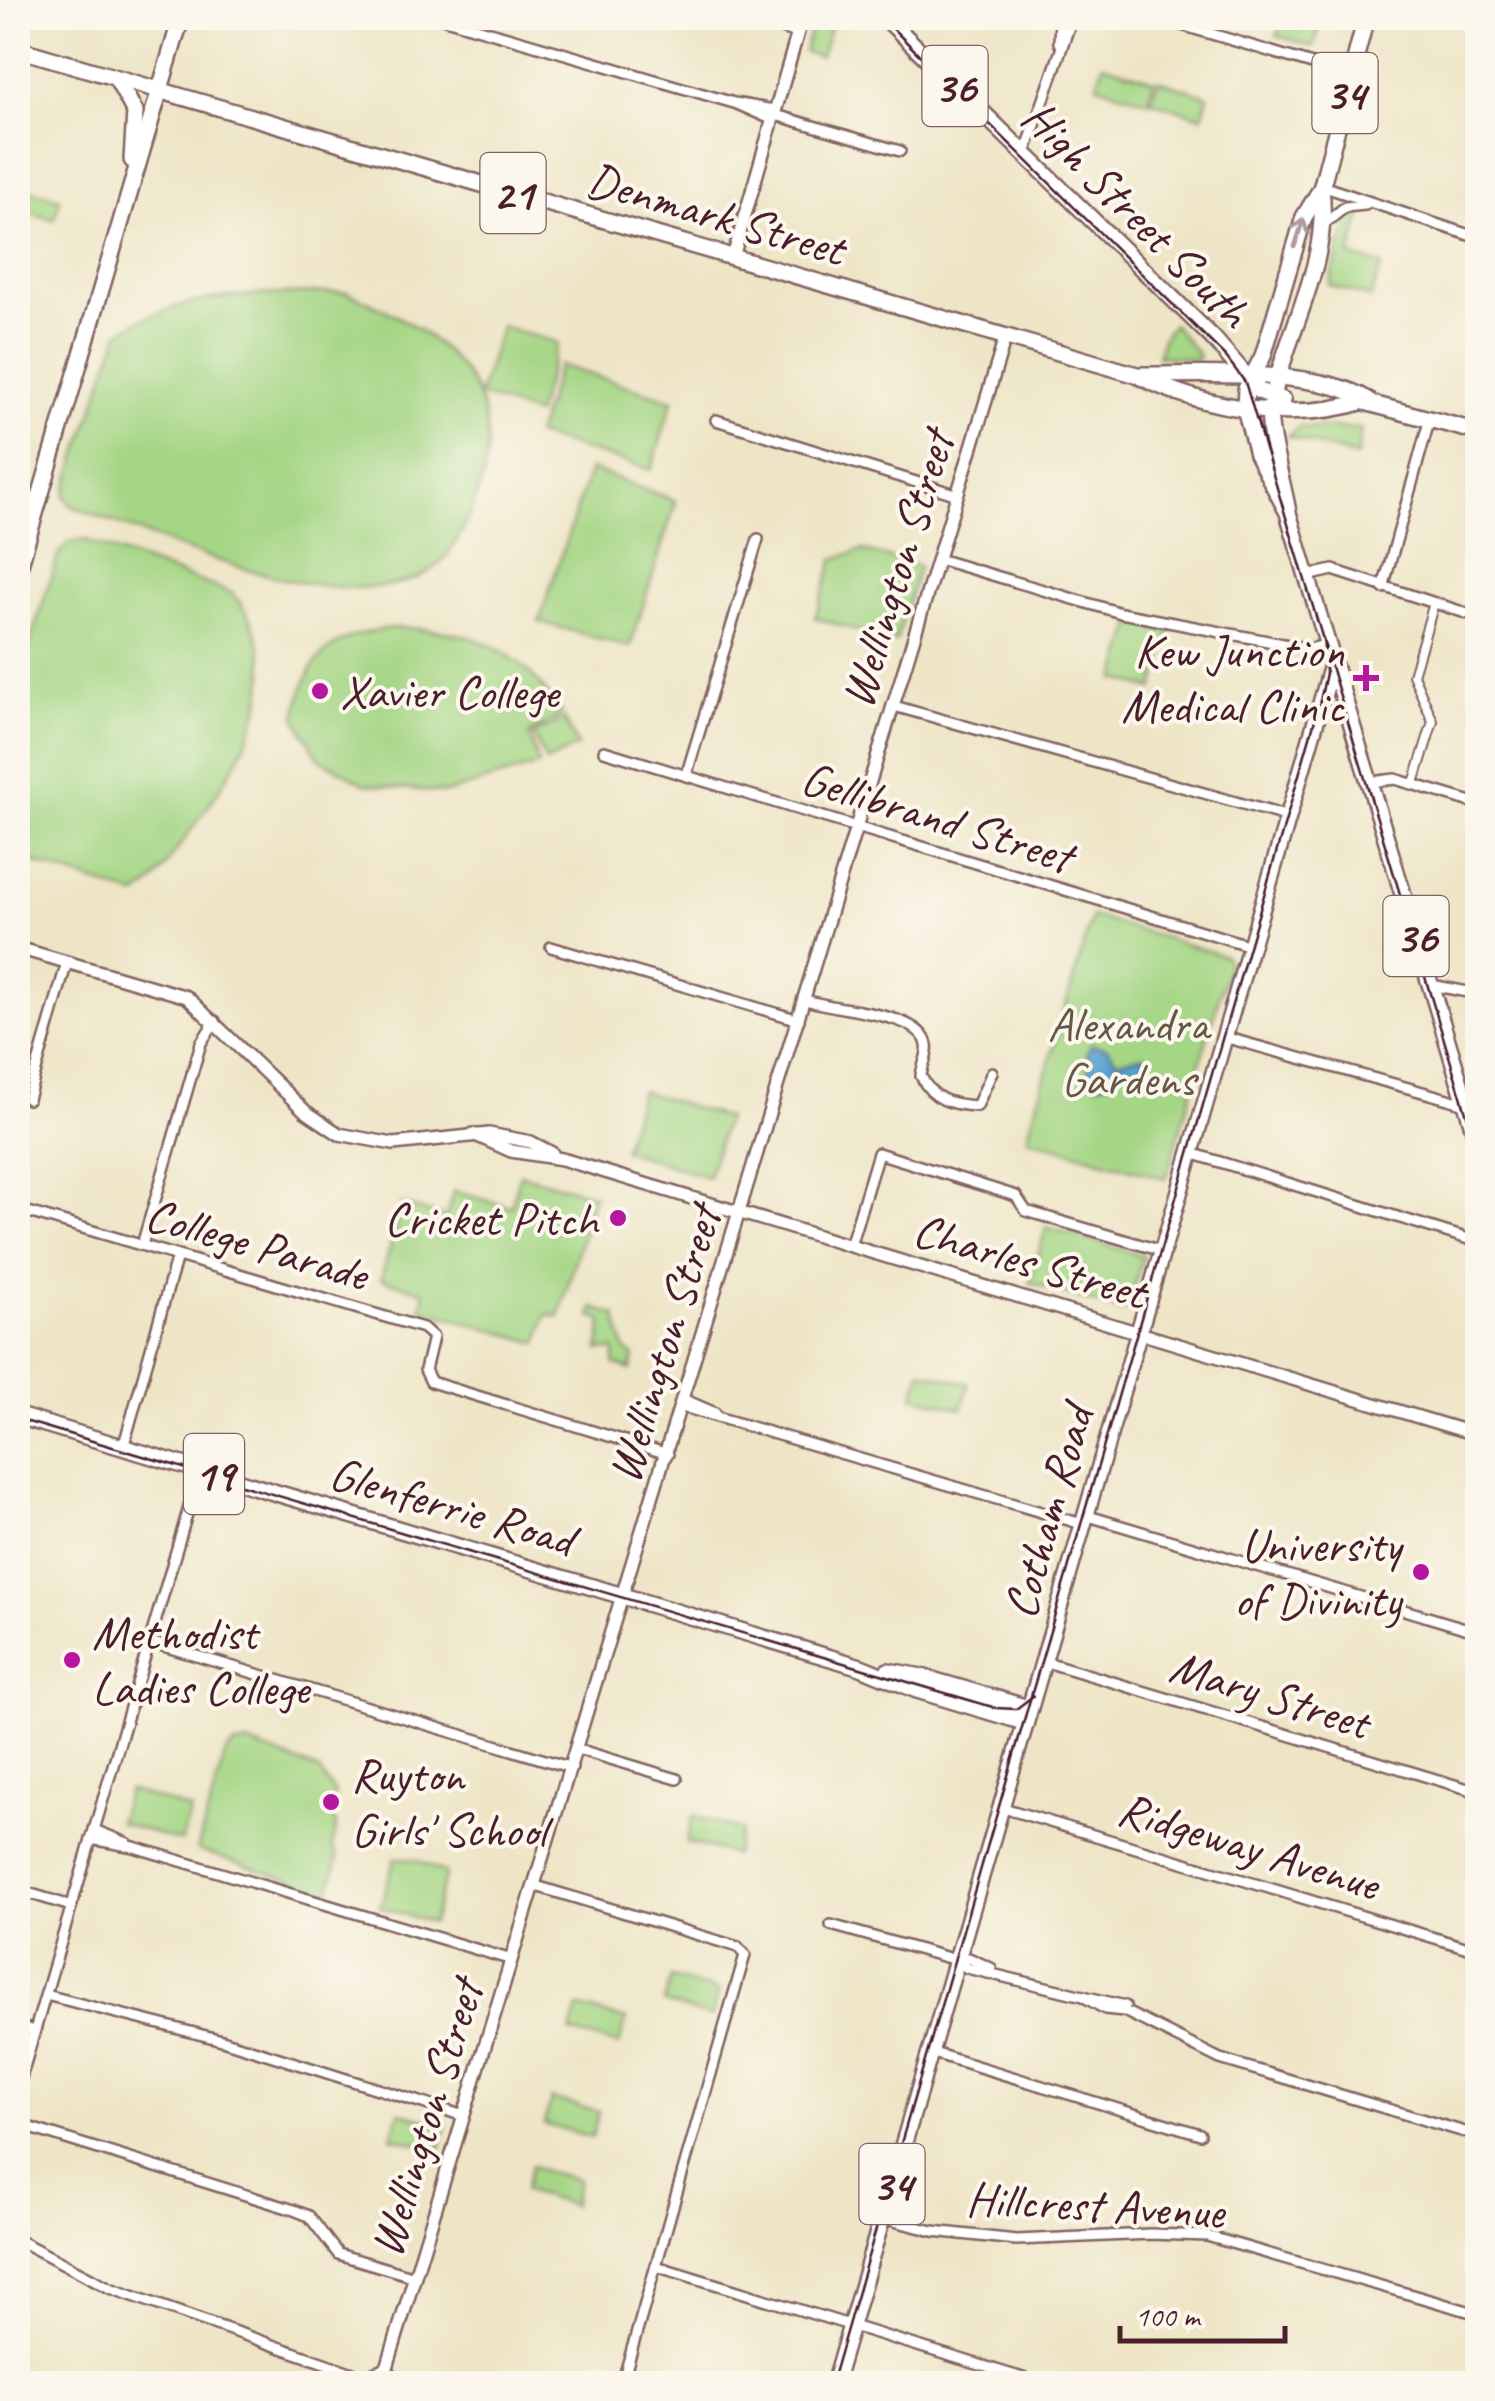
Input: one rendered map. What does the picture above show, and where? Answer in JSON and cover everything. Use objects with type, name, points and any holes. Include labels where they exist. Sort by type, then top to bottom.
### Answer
[{"type":"main road","points":[[18,571],[181,18]]},
{"type":"main road","name":"High Street South","points":[[886,18],[1272,403]]},
{"type":"main road","name":"34","points":[[1288,512],[1260,462],[1245,408],[1249,378],[1263,356],[1304,217],[1321,188],[1366,18]]},
{"type":"main road","name":"21","points":[[18,49],[159,91]]},
{"type":"main road","points":[[116,78],[135,112],[131,190]]},
{"type":"main road","name":"Denmark Street","points":[[159,91],[1136,375],[1176,394],[1245,408]]},
{"type":"main road","name":"34","points":[[1321,188],[1324,224],[1269,420],[1288,512],[1334,662]]},
{"type":"main road","points":[[1298,322],[1298,362],[1312,380]]},
{"type":"main road","name":"Denmark Street","points":[[1136,375],[1249,378]]},
{"type":"main road","name":"21","points":[[1249,378],[1340,385],[1368,400],[1478,432]]},
{"type":"main road","name":"21","points":[[1245,408],[1272,403],[1334,410],[1368,400]]},
{"type":"main road","name":"36","points":[[1334,662],[1478,1143]]},
{"type":"main road","name":"Cotham Road","points":[[834,2384],[1334,662]]},
{"type":"main road","name":"Glenferrie Road","points":[[18,1416],[864,1668],[916,1690],[1026,1715]]},
{"type":"street","points":[[442,18],[486,24],[900,151]]},
{"type":"street","points":[[750,18],[797,33]]},
{"type":"street","points":[[733,257],[802,18]]},
{"type":"street","points":[[1059,50],[1060,18]]},
{"type":"street","points":[[1024,154],[1072,18]]},
{"type":"street","points":[[1158,18],[1349,75]]},
{"type":"street","points":[[1321,188],[1478,238]]},
{"type":"street","points":[[1324,224],[1347,206],[1368,205]]},
{"type":"street","name":"Wellington Street","points":[[386,2371],[742,1214],[1005,338]]},
{"type":"street","points":[[1383,588],[1430,418]]},
{"type":"street","points":[[716,420],[958,496]]},
{"type":"street","points":[[686,776],[758,538]]},
{"type":"street","points":[[938,559],[1137,616],[1310,649],[1328,644]]},
{"type":"street","points":[[1307,576],[1330,570],[1478,617]]},
{"type":"street","points":[[1414,784],[1433,721],[1413,674],[1434,603]]},
{"type":"street","points":[[894,706],[1289,817]]},
{"type":"street","name":"Gellibrand Street","points":[[604,751],[1251,946]]},
{"type":"street","points":[[1371,782],[1382,778],[1414,784],[1478,804]]},
{"type":"street","points":[[552,946],[800,1020]]},
{"type":"street","name":"Charles Street","points":[[18,948],[186,997],[305,1111],[340,1134],[393,1144],[473,1134],[504,1149],[562,1159],[1478,1434]]},
{"type":"street","points":[[28,1099],[67,962]]},
{"type":"street","points":[[1431,985],[1478,994]]},
{"type":"street","points":[[806,1000],[832,1010],[909,1021],[926,1038],[928,1052],[921,1076],[927,1089],[957,1105],[977,1106],[992,1072]]},
{"type":"street","points":[[142,1245],[201,1043],[214,1021]]},
{"type":"street","points":[[1224,1037],[1466,1104]]},
{"type":"street","points":[[1191,1152],[1478,1242]]},
{"type":"street","points":[[850,1246],[878,1154],[1016,1196],[1026,1211],[1162,1251]]},
{"type":"street","name":"College Parade","points":[[18,1209],[427,1330],[434,1342],[426,1378],[668,1454]]},
{"type":"street","points":[[123,1448],[177,1256]]},
{"type":"street","points":[[684,1403],[1478,1632]]},
{"type":"street","points":[[18,2088],[200,1470]]},
{"type":"street","points":[[150,1642],[572,1768]]},
{"type":"street","name":"Mary Street","points":[[1042,1660],[1478,1792]]},
{"type":"street","points":[[577,1749],[676,1780]]},
{"type":"street","name":"Ridgeway Avenue","points":[[1000,1808],[1478,1951]]},
{"type":"street","points":[[92,1835],[512,1960]]},
{"type":"street","points":[[536,1886],[744,1952],[622,2384]]},
{"type":"street","points":[[18,1890],[72,1906]]},
{"type":"street","points":[[830,1924],[956,1960],[967,1968],[1004,1974],[1086,1998],[1143,2020],[1220,2059],[1478,2136]]},
{"type":"street","points":[[46,1995],[222,2040],[464,2116]]},
{"type":"street","points":[[18,2026],[34,2031]]},
{"type":"street","points":[[930,2052],[1200,2134]]},
{"type":"street","points":[[18,2124],[294,2210],[309,2216],[338,2254],[415,2278]]},
{"type":"street","name":"Hillcrest Avenue","points":[[882,2218],[933,2231],[1016,2240],[1150,2234],[1207,2236],[1478,2314]]},
{"type":"street","points":[[18,2240],[110,2288],[370,2381],[378,2371],[386,2371],[394,2384]]},
{"type":"street","points":[[656,2266],[1042,2384]]},
{"type":"green space","points":[[814,18],[833,18],[821,57],[804,52]]},
{"type":"green space","points":[[1282,19],[1319,30],[1314,47],[1277,36]]},
{"type":"green space","points":[[1103,64],[1154,80],[1148,101],[1097,85]]},
{"type":"green space","points":[[1158,80],[1208,96],[1202,117],[1151,101]]},
{"type":"green space","points":[[18,186],[60,199],[54,220],[18,209]]},
{"type":"green space","points":[[1350,216],[1362,216],[1350,256],[1382,265],[1371,298],[1329,285]]},
{"type":"green space","points":[[346,292],[417,328],[445,350],[467,376],[481,405],[487,437],[483,474],[460,534],[449,552],[427,573],[379,587],[336,587],[290,580],[196,553],[72,506],[65,497],[119,333],[145,318],[200,301]]},
{"type":"green space","points":[[1173,324],[1199,356],[1197,359],[1158,356],[1162,338]]},
{"type":"green space","points":[[501,326],[558,343],[536,415],[479,395]]},
{"type":"green space","points":[[559,365],[673,400],[651,470],[536,435]]},
{"type":"green space","points":[[1299,427],[1361,429],[1357,457],[1287,436]]},
{"type":"green space","points":[[590,469],[676,501],[630,647],[539,622]]},
{"type":"green space","points":[[85,540],[232,593],[255,630],[263,668],[259,705],[246,742],[226,779],[155,881],[137,896],[18,857],[18,680],[59,553],[69,542]]},
{"type":"green space","points":[[862,550],[919,566],[896,642],[815,618],[834,559]]},
{"type":"green space","points":[[1133,622],[1171,629],[1154,689],[1116,679]]},
{"type":"green space","points":[[392,628],[469,637],[510,656],[528,671],[562,714],[529,734],[539,765],[446,793],[365,784],[319,758],[296,718],[300,697],[315,664],[337,643]]},
{"type":"green space","points":[[564,719],[578,746],[546,762],[533,734]]},
{"type":"green space","name":"Alexandra Gardens","points":[[1092,916],[1225,956],[1229,964],[1166,1179],[1027,1138]]},
{"type":"green space","points":[[641,1091],[726,1118],[708,1177],[623,1150]]},
{"type":"green space","points":[[520,1174],[594,1195],[559,1317],[547,1314],[538,1343],[421,1309],[425,1292],[381,1279],[402,1205],[446,1217],[453,1191],[511,1207]]},
{"type":"green space","points":[[1046,1227],[1143,1256],[1129,1307],[1122,1311],[1030,1283]]},
{"type":"green space","points":[[593,1308],[616,1315],[625,1350],[634,1356],[631,1370],[614,1364],[615,1350],[599,1350],[603,1320],[591,1316]]},
{"type":"green space","points":[[921,1371],[969,1384],[962,1409],[914,1396]]},
{"type":"green space","points":[[247,1743],[318,1770],[335,1793],[329,1811],[336,1824],[332,1846],[338,1857],[329,1892],[197,1850],[225,1755],[233,1746]]},
{"type":"green space","points":[[128,1790],[191,1810],[181,1842],[118,1822]]},
{"type":"green space","points":[[693,1816],[741,1830],[734,1855],[686,1842]]},
{"type":"green space","points":[[395,1858],[416,1860],[446,1873],[432,1923],[380,1907]]},
{"type":"green space","points":[[671,1978],[719,1991],[712,2017],[664,2003]]},
{"type":"green space","points":[[578,2007],[626,2020],[619,2045],[571,2032]]},
{"type":"green space","points":[[551,2099],[599,2112],[592,2137],[544,2124]]},
{"type":"green space","points":[[399,2112],[447,2125],[440,2150],[392,2137]]},
{"type":"green space","points":[[531,2166],[578,2180],[572,2205],[524,2191]]},
{"type":"water","points":[[1091,1044],[1107,1048],[1118,1061],[1144,1055],[1145,1077],[1135,1080],[1126,1071],[1117,1070],[1110,1082],[1097,1085],[1090,1081],[1087,1053]]},
{"type":"tram line","points":[[882,18],[1226,357],[1245,382],[1478,1152]]},
{"type":"tram line","points":[[831,2384],[1319,706],[1326,673],[1323,638]]},
{"type":"tram line","points":[[18,1419],[996,1708],[1016,1709],[1033,1696]]},
{"type":"place","name":"Kew Junction Medical Clinic","points":[[1366,678]]},
{"type":"place","name":"Xavier College","points":[[320,691]]},
{"type":"place","name":"Cricket Pitch","points":[[618,1218]]},
{"type":"place","name":"University of Divinity","points":[[1421,1572]]},
{"type":"place","name":"Methodist Ladies College","points":[[72,1660]]},
{"type":"place","name":"Ruyton Girls' School","points":[[331,1802]]}]
